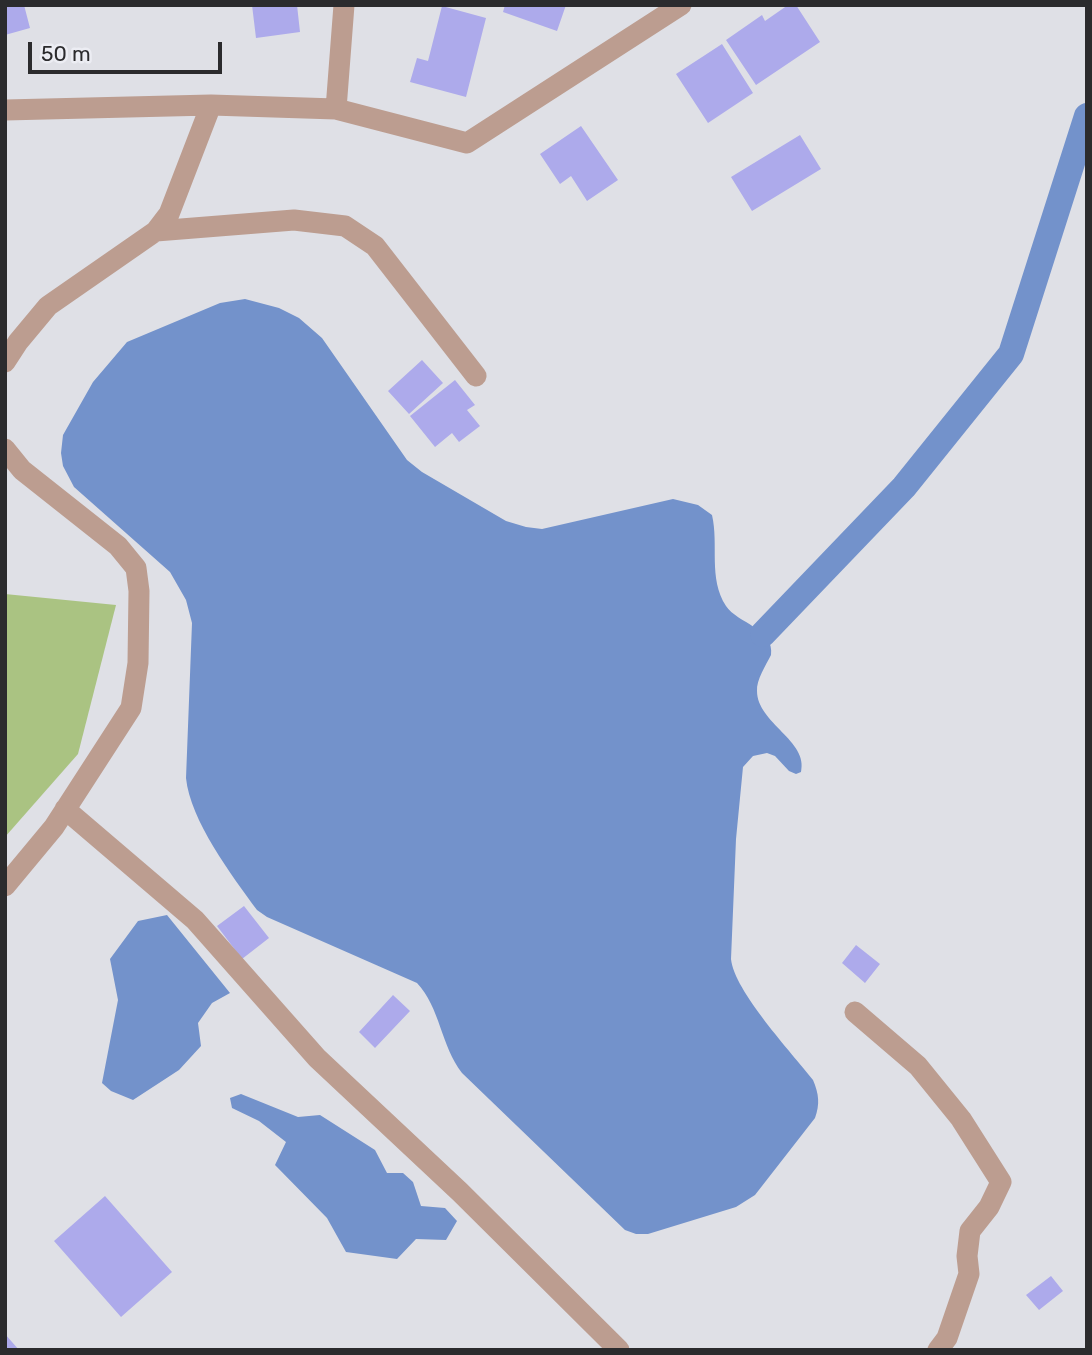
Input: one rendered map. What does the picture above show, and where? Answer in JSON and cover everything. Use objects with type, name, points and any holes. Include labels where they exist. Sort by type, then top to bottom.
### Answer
[{"type":"street","points":[[336,109],[344,5]]},
{"type":"street","points":[[5,110],[211,105],[336,109],[467,143],[681,5]]},
{"type":"street","points":[[5,362],[48,306],[156,231],[169,214],[211,105]]},
{"type":"street","points":[[156,231],[294,220],[345,226],[374,246],[476,376]]},
{"type":"street","points":[[5,449],[22,470],[118,546],[129,557],[138,577],[138,663],[131,708],[54,827],[5,886]]},
{"type":"street","points":[[65,809],[195,920],[317,1058],[460,1192],[619,1350]]},
{"type":"street","points":[[855,1012],[918,1066],[961,1119],[1001,1182],[989,1207],[970,1231],[967,1256],[969,1274],[947,1338],[938,1350]]},
{"type":"green space","points":[[5,594],[116,605],[78,754],[5,837]]},
{"type":"water","points":[[245,299],[279,308],[299,318],[322,338],[407,460],[422,472],[506,521],[542,529],[673,499],[698,505],[712,515],[717,584],[721,595],[731,612],[761,633],[771,646],[771,655],[757,687],[759,702],[773,723],[791,741],[801,761],[801,772],[796,774],[789,771],[775,756],[767,753],[753,756],[743,767],[736,839],[731,959],[742,988],[813,1080],[818,1099],[815,1118],[755,1195],[736,1207],[648,1234],[625,1230],[462,1073],[449,1051],[431,1003],[417,983],[267,917],[257,910],[204,829],[195,812],[186,778],[192,623],[186,600],[170,572],[74,487],[63,466],[61,453],[63,435],[93,382],[127,342],[220,303]]},
{"type":"water","points":[[167,915],[230,993],[212,1003],[198,1023],[201,1046],[179,1070],[133,1100],[111,1091],[102,1083],[118,1000],[110,959],[138,921]]},
{"type":"water","points":[[241,1094],[298,1117],[320,1115],[375,1150],[387,1173],[403,1173],[413,1182],[421,1206],[445,1208],[457,1221],[446,1240],[416,1239],[397,1259],[346,1252],[327,1218],[275,1165],[286,1142],[259,1121],[232,1108],[230,1098]]},
{"type":"building","points":[[5,5],[24,5],[30,28],[5,35]]},
{"type":"building","points":[[252,5],[297,5],[300,32],[256,38]]},
{"type":"building","points":[[505,5],[566,5],[557,31],[503,12]]},
{"type":"building","points":[[788,5],[796,5],[820,42],[756,85],[726,40],[762,15],[765,21]]},
{"type":"building","points":[[442,6],[486,18],[466,97],[410,82],[417,58],[428,61]]},
{"type":"building","points":[[722,44],[753,93],[708,123],[676,74]]},
{"type":"building","points":[[581,126],[618,180],[587,201],[571,176],[560,184],[540,154]]},
{"type":"building","points":[[800,135],[821,169],[752,211],[731,177]]},
{"type":"building","points":[[422,360],[443,383],[409,414],[388,391]]},
{"type":"building","points":[[455,380],[475,405],[467,410],[480,426],[459,442],[452,433],[435,447],[410,416]]},
{"type":"building","points":[[244,906],[269,938],[242,959],[217,926]]},
{"type":"building","points":[[856,945],[880,964],[865,983],[842,963]]},
{"type":"building","points":[[393,995],[410,1011],[375,1048],[359,1032]]},
{"type":"building","points":[[105,1196],[172,1272],[121,1317],[54,1241]]},
{"type":"building","points":[[1051,1276],[1063,1291],[1039,1310],[1026,1295]]},
{"type":"building","points":[[5,1334],[19,1350],[5,1350]]},
{"type":"waterway","points":[[763,634],[904,487],[1011,354],[1087,116]]}]
